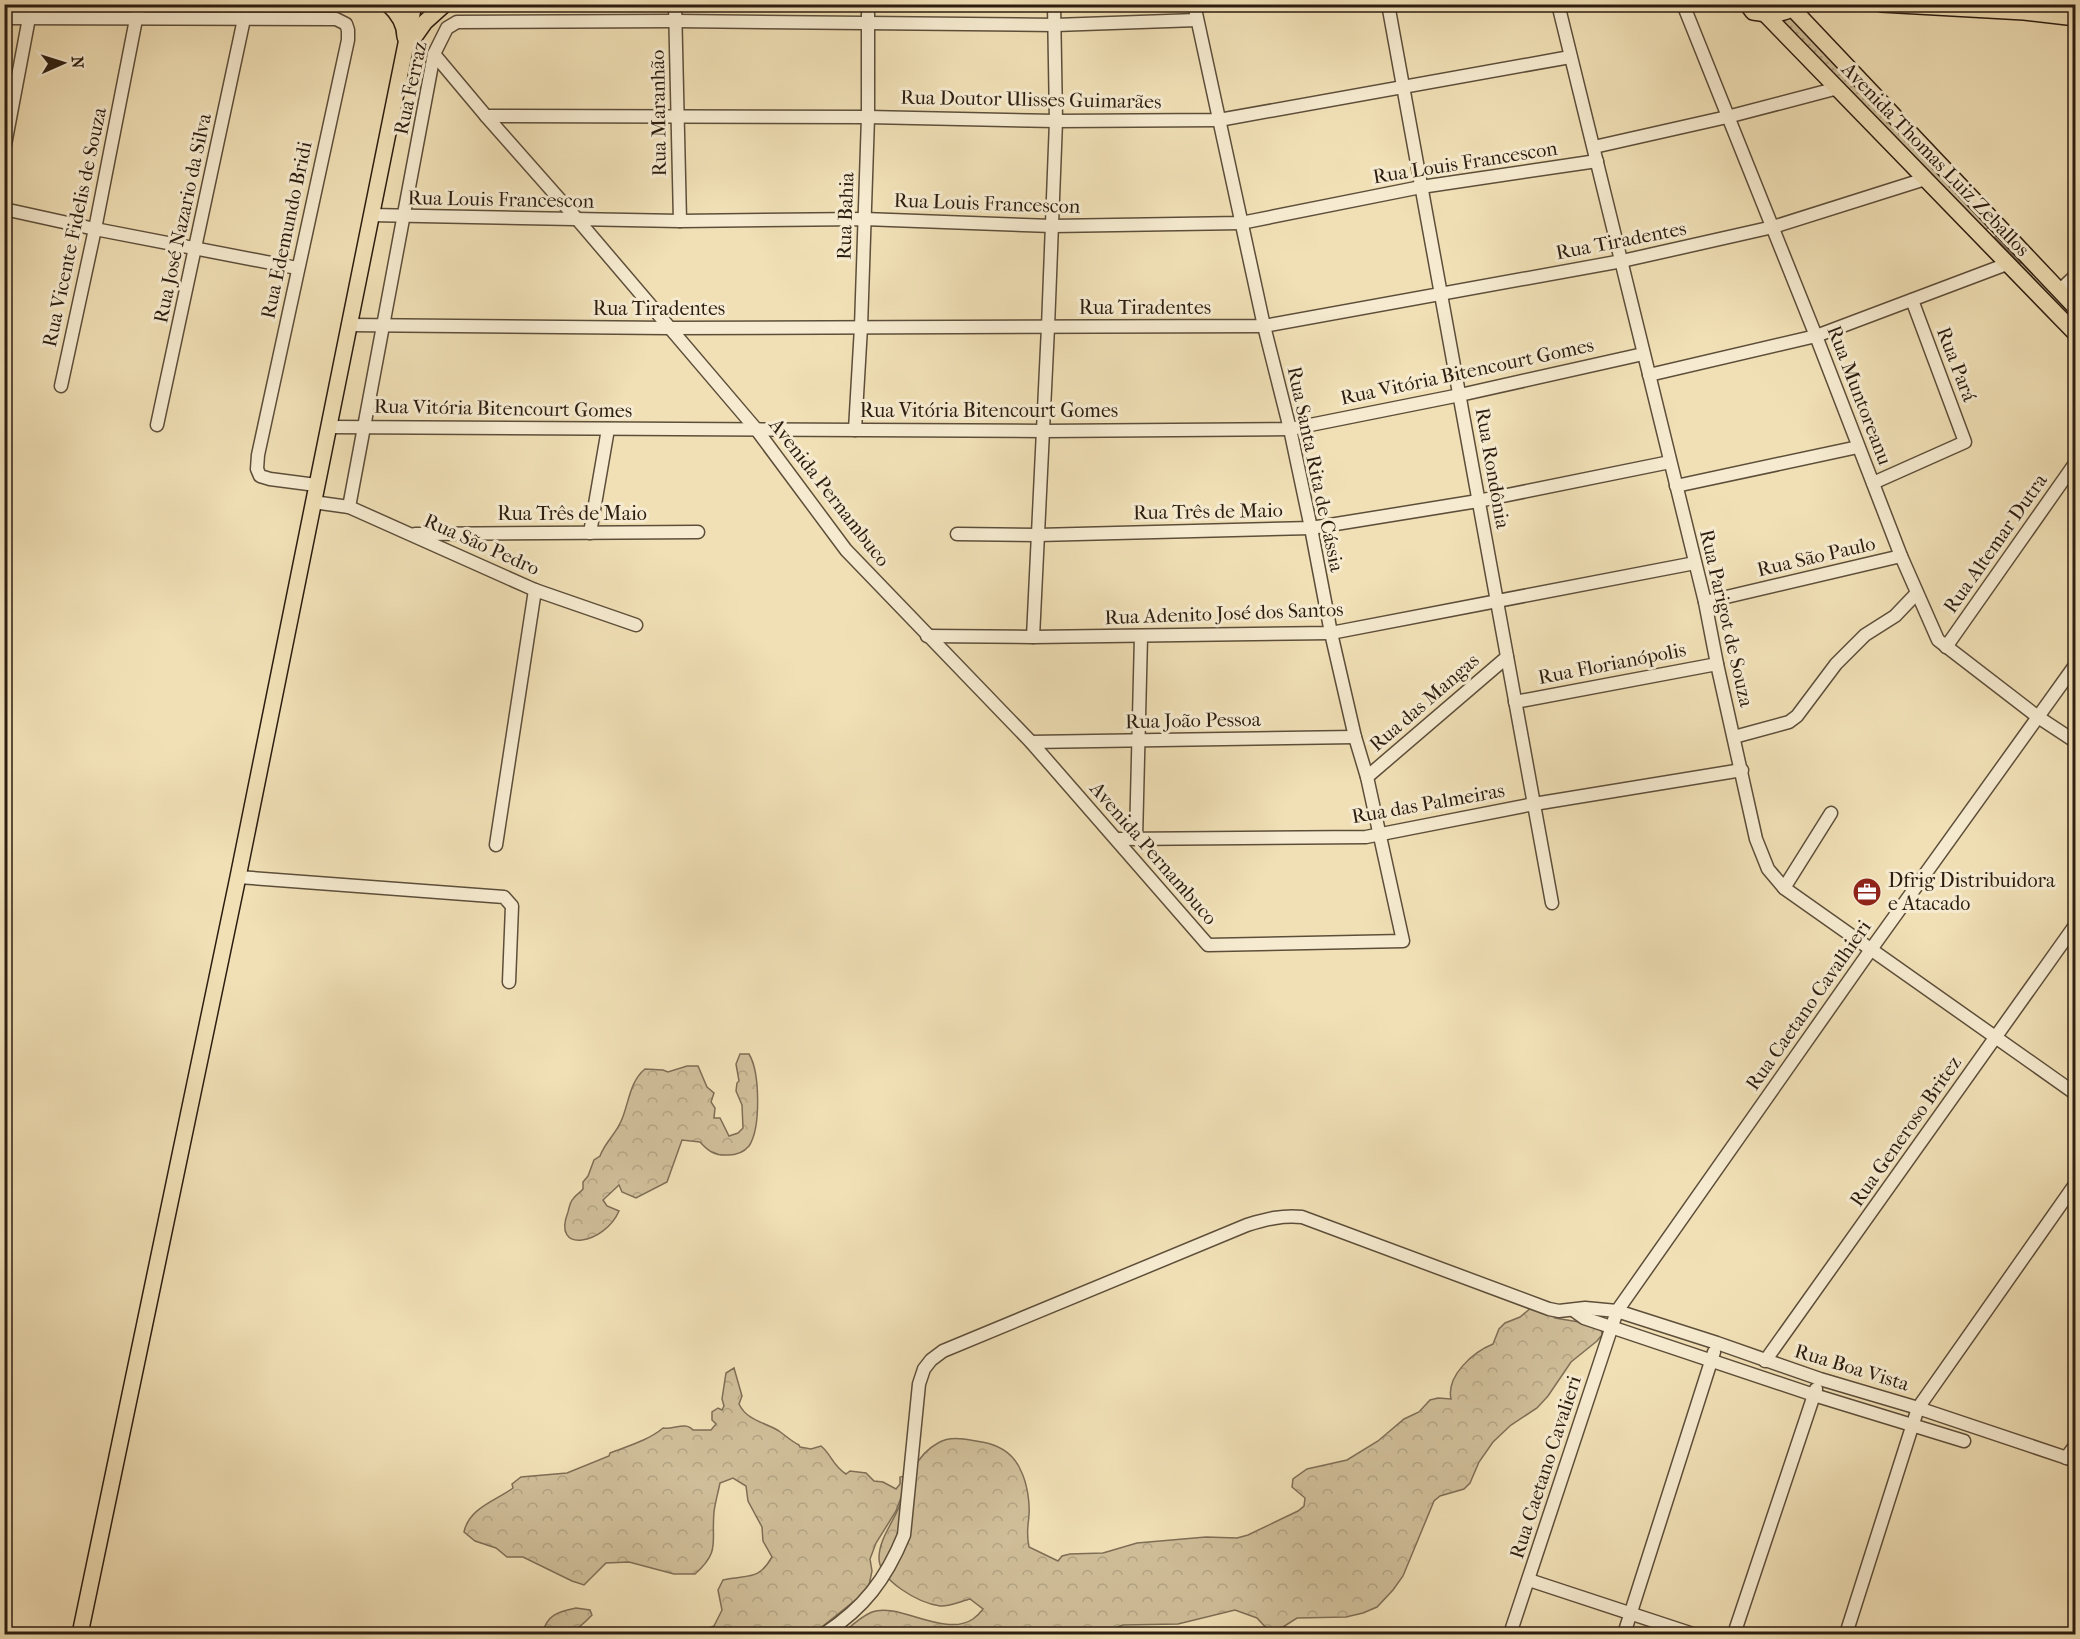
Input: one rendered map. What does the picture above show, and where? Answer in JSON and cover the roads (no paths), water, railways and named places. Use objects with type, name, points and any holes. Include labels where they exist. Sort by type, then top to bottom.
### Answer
[{"type":"main road","points":[[388,4],[397,13],[405,29],[405,51]]},
{"type":"main road","points":[[80,1635],[238,877],[414,4]]},
{"type":"main road","points":[[405,51],[425,22],[445,4]]},
{"type":"main road","name":"Avenida Thomas Luiz Zeballos","points":[[1747,4],[1753,12],[1765,14],[2076,334]]},
{"type":"main road","points":[[1881,4],[2024,12],[2076,18]]},
{"type":"main road","points":[[1765,14],[1782,13],[1791,6]]},
{"type":"main road","name":"Avenida Thomas Luiz Zeballos","points":[[1791,6],[2076,308]]},
{"type":"main road","points":[[1983,239],[1998,227]]},
{"type":"street","name":"Rua Vicente Fidelis de Souza","points":[[61,386],[95,229],[139,4]]},
{"type":"street","name":"Rua Maranhão","points":[[675,4],[680,221]]},
{"type":"street","name":"Rua Bahia","points":[[855,430],[868,117],[870,24],[868,4]]},
{"type":"street","points":[[1033,637],[1056,122],[1054,4]]},
{"type":"street","name":"Rua Santa Rita de Cássia","points":[[1194,4],[1264,326],[1290,429],[1331,633],[1355,737],[1367,777],[1403,942],[1208,945]]},
{"type":"street","name":"Rua Rondônia","points":[[1388,4],[1552,903]]},
{"type":"street","name":"Rua Parigot de Souza","points":[[1558,4],[1705,602],[1716,664],[1756,839],[1768,869],[1784,888],[2076,1094]]},
{"type":"street","name":"Rua Muntoreanu","points":[[1683,4],[1901,556],[1938,640],[2038,717],[2076,742]]},
{"type":"street","points":[[4,18],[244,19]]},
{"type":"street","points":[[4,150],[29,18]]},
{"type":"street","name":"Rua Edemundo Bridi","points":[[244,19],[336,19],[346,24],[348,30],[348,40],[297,268],[257,469],[260,476],[270,479],[316,485]]},
{"type":"street","name":"Rua José Nazario da Silva","points":[[157,425],[244,19]]},
{"type":"street","name":"Rua Ferraz","points":[[349,507],[435,54],[447,28],[457,22],[676,21],[1056,25],[1197,20]]},
{"type":"street","name":"Avenida Pernambuco","points":[[435,54],[756,429],[846,550],[1031,742],[1208,945]]},
{"type":"street","name":"Rua Doutor Ulisses Guimarães","points":[[486,116],[868,117],[1056,122],[1219,120],[1570,57]]},
{"type":"street","points":[[1594,147],[1727,117],[1838,88]]},
{"type":"street","name":"Rua Louis Francescon","points":[[371,215],[680,221],[864,219],[1052,226],[1241,223],[1421,187],[1597,161]]},
{"type":"street","name":"Rua Tiradentes","points":[[348,325],[669,328],[1264,326],[1622,261],[1773,227],[1925,179]]},
{"type":"street","points":[[4,209],[297,268]]},
{"type":"street","points":[[1649,375],[1816,336],[2007,264]]},
{"type":"street","points":[[2059,291],[2076,275]]},
{"type":"street","name":"Rua Pará","points":[[1873,483],[1965,442],[1912,300]]},
{"type":"street","name":"Rua Vitória Bitencourt Gomes","points":[[328,427],[1043,431],[1290,429],[1643,354]]},
{"type":"street","points":[[590,533],[608,429]]},
{"type":"street","points":[[1676,486],[1858,447]]},
{"type":"street","name":"Rua Três de Maio","points":[[957,534],[1038,535],[1311,528],[1479,501],[1670,462]]},
{"type":"street","name":"Rua Altemar Dutra","points":[[1946,647],[2076,462]]},
{"type":"street","name":"Rua São Pedro","points":[[313,502],[349,507],[535,590],[636,625]]},
{"type":"street","name":"Rua Três de Maio","points":[[411,534],[698,532]]},
{"type":"street","name":"Rua São Paulo","points":[[1705,602],[1901,556]]},
{"type":"street","name":"Rua Adenito José dos Santos","points":[[927,636],[1331,633],[1695,563]]},
{"type":"street","points":[[496,845],[535,590]]},
{"type":"street","points":[[1734,737],[1789,722],[1797,716],[1836,664],[1857,642],[1874,628],[1895,616],[1917,594]]},
{"type":"street","points":[[1136,839],[1141,636]]},
{"type":"street","name":"Rua das Mangas","points":[[1367,777],[1507,657]]},
{"type":"street","name":"Rua Florianópolis","points":[[1515,702],[1716,664]]},
{"type":"street","name":"Rua Caetano Cavalhieri","points":[[1617,1311],[1872,948],[2076,664]]},
{"type":"street","name":"Rua João Pessoa","points":[[1031,742],[1355,737]]},
{"type":"street","name":"Rua das Palmeiras","points":[[1117,839],[1366,837],[1534,804],[1742,770]]},
{"type":"street","points":[[1784,888],[1831,813]]},
{"type":"street","points":[[238,877],[504,897],[513,906],[509,982]]},
{"type":"street","name":"Rua Generoso Britez","points":[[1765,1361],[2076,924]]},
{"type":"street","points":[[1846,1635],[1918,1408],[2076,1183]]},
{"type":"street","points":[[824,1635],[878,1587],[895,1558],[904,1535],[919,1384],[924,1369],[943,1351],[1247,1225],[1287,1216],[1302,1217],[1549,1309],[1573,1310]]},
{"type":"street","name":"Rua Boa Vista","points":[[1573,1310],[1585,1308],[1617,1311],[2071,1459]]},
{"type":"street","name":"Rua Boa Vista","points":[[1573,1310],[1584,1318],[1814,1395],[1964,1441]]},
{"type":"street","name":"Rua Caetano Cavalieri","points":[[1510,1635],[1617,1311]]},
{"type":"street","points":[[1624,1635],[1717,1342]]},
{"type":"street","points":[[1734,1635],[1820,1379]]},
{"type":"street","points":[[2071,1459],[2076,1444]]},
{"type":"street","points":[[1529,1580],[1693,1635]]},
{"type":"place","name":"Dfrig Distribuidora e Atacado","points":[[1867,892]]}]
